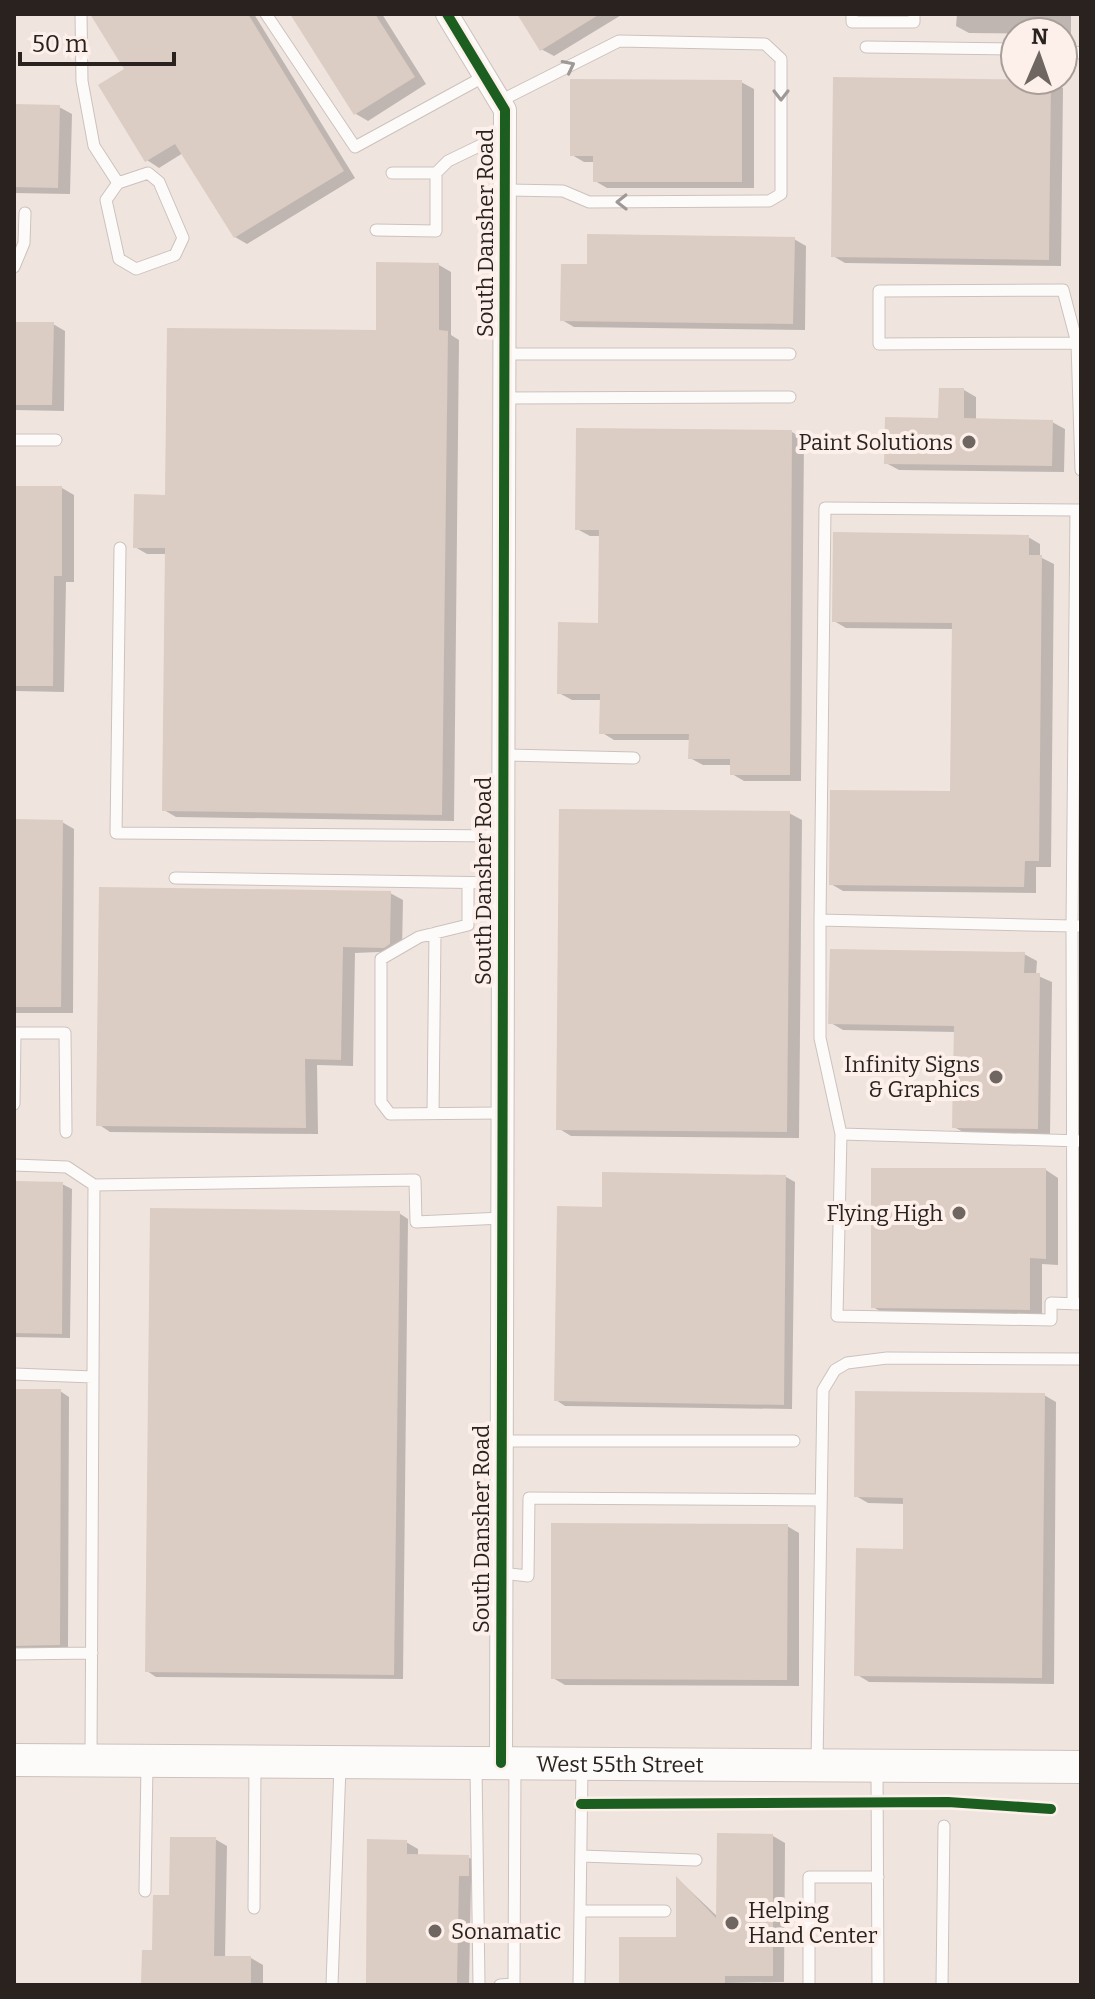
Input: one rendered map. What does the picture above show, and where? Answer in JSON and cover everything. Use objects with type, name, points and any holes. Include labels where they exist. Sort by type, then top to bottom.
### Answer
[{"type":"main road","name":"West 55th Street","points":[[14,1760],[1081,1767]]},
{"type":"street","name":"South Dansher Road","points":[[447,14],[505,110],[501,1573],[497,1763]]},
{"type":"lane","points":[[81,14],[82,81],[94,146],[118,183]]},
{"type":"lane","points":[[266,14],[355,147],[485,76]]},
{"type":"lane","points":[[852,14],[852,22],[914,22],[914,14]]},
{"type":"lane","points":[[500,101],[619,41],[765,44],[781,59],[781,194],[769,201],[589,202],[563,191],[505,190]]},
{"type":"lane","points":[[866,47],[999,49]]},
{"type":"lane","points":[[376,230],[436,231],[436,173],[448,161],[505,134]]},
{"type":"lane","points":[[148,173],[159,182],[183,238],[175,255],[136,269],[119,259],[106,200],[118,183],[148,173]]},
{"type":"lane","points":[[392,173],[436,173]]},
{"type":"lane","points":[[14,267],[24,243],[25,213]]},
{"type":"lane","points":[[1079,344],[879,344],[879,291],[1063,290],[1079,344],[1081,470]]},
{"type":"lane","points":[[504,354],[790,354]]},
{"type":"lane","points":[[504,398],[790,397]]},
{"type":"lane","points":[[14,440],[56,440]]},
{"type":"lane","points":[[825,508],[1079,510],[1077,1304],[1051,1303],[1051,1320],[837,1316],[841,1134],[820,1038],[825,508]]},
{"type":"lane","points":[[120,548],[116,833],[503,836]]},
{"type":"lane","points":[[503,755],[634,758]]},
{"type":"lane","points":[[175,878],[503,883]]},
{"type":"lane","points":[[468,883],[468,925],[419,937],[381,959],[381,1102],[390,1114],[502,1113]]},
{"type":"lane","points":[[820,920],[1076,926]]},
{"type":"lane","points":[[433,1113],[435,933]]},
{"type":"lane","points":[[14,1104],[14,1033],[65,1033],[66,1132]]},
{"type":"lane","points":[[841,1134],[1077,1141]]},
{"type":"lane","points":[[14,1165],[67,1167],[94,1185],[415,1180],[416,1222],[502,1218]]},
{"type":"lane","points":[[91,1761],[94,1185]]},
{"type":"lane","points":[[817,1765],[823,1390],[835,1370],[847,1363],[887,1358],[1081,1359]]},
{"type":"lane","points":[[14,1374],[93,1377]]},
{"type":"lane","points":[[501,1441],[794,1441]]},
{"type":"lane","points":[[501,1573],[528,1576],[529,1498],[821,1500]]},
{"type":"lane","points":[[14,1654],[92,1653]]},
{"type":"lane","points":[[145,1891],[147,1761]]},
{"type":"lane","points":[[254,1908],[256,1762]]},
{"type":"lane","points":[[332,1985],[340,1762]]},
{"type":"lane","points":[[479,1985],[497,1763]]},
{"type":"lane","points":[[497,1763],[514,1984],[500,1985]]},
{"type":"lane","points":[[579,1985],[582,1764]]},
{"type":"lane","points":[[877,1765],[878,1985]]},
{"type":"lane","points":[[942,1985],[944,1826]]},
{"type":"lane","points":[[581,1856],[696,1860]]},
{"type":"lane","points":[[809,1985],[809,1877],[878,1877]]},
{"type":"lane","points":[[580,1911],[665,1911]]},
{"type":"building","points":[[90,14],[248,14],[344,171],[234,238],[175,144],[145,162],[98,85],[124,69]]},
{"type":"building","points":[[290,14],[375,14],[415,77],[354,115]]},
{"type":"building","points":[[517,14],[600,14],[540,51]]},
{"type":"building","points":[[833,77],[999,79],[999,96],[1051,96],[1049,260],[831,257]]},
{"type":"building","points":[[570,79],[742,80],[742,182],[593,182],[593,156],[570,156]]},
{"type":"building","points":[[14,104],[60,105],[58,188],[14,187]]},
{"type":"building","points":[[587,234],[795,237],[793,324],[560,321],[561,264],[587,264]]},
{"type":"building","points":[[376,262],[439,263],[439,330],[448,331],[442,815],[162,811],[165,548],[133,548],[134,494],[165,495],[167,328],[376,330]]},
{"type":"building","points":[[14,322],[54,322],[52,405],[14,405]]},
{"type":"building","name":"Paint Solutions","points":[[939,388],[964,388],[964,418],[1053,420],[1052,466],[884,464],[885,417],[938,418]]},
{"type":"building","points":[[576,428],[792,430],[790,775],[730,775],[730,759],[688,759],[689,734],[599,734],[600,694],[557,694],[558,622],[598,623],[599,530],[575,530]]},
{"type":"building","points":[[14,486],[62,486],[62,576],[54,576],[53,686],[14,686]]},
{"type":"building","points":[[833,532],[1029,535],[1029,555],[1042,555],[1039,861],[1025,861],[1024,887],[829,885],[830,790],[950,791],[952,623],[832,622]]},
{"type":"building","points":[[559,809],[790,811],[787,1132],[556,1130]]},
{"type":"building","points":[[14,819],[63,820],[61,1007],[14,1007]]},
{"type":"building","points":[[99,887],[391,891],[390,944],[384,948],[343,947],[341,1060],[305,1059],[306,1128],[96,1126]]},
{"type":"building","name":"Infinity Signs & Graphics","points":[[830,949],[1025,952],[1024,973],[1040,973],[1038,1129],[952,1128],[954,1026],[828,1024]]},
{"type":"building","name":"Flying High","points":[[871,1168],[1046,1168],[1046,1259],[1030,1258],[1030,1310],[871,1308]]},
{"type":"building","points":[[602,1172],[786,1175],[784,1405],[554,1401],[557,1206],[602,1207]]},
{"type":"building","points":[[14,1181],[63,1182],[62,1334],[14,1333]]},
{"type":"building","points":[[150,1208],[400,1211],[394,1675],[145,1672]]},
{"type":"building","points":[[14,1389],[61,1389],[60,1645],[14,1646]]},
{"type":"building","points":[[855,1391],[1045,1393],[1042,1678],[854,1676],[856,1548],[903,1549],[903,1498],[854,1497]]},
{"type":"building","points":[[551,1523],[788,1524],[787,1680],[551,1679]]},
{"type":"building","name":"Helping Hand Center","points":[[717,1833],[773,1834],[773,1976],[725,1976],[725,1985],[619,1985],[619,1937],[676,1937],[676,1876],[716,1918]]},
{"type":"building","points":[[170,1837],[216,1837],[214,1956],[251,1956],[251,1985],[141,1985],[142,1950],[152,1950],[153,1895],[169,1895]]},
{"type":"building","points":[[367,1839],[407,1840],[407,1854],[469,1855],[469,1876],[459,1876],[457,1985],[366,1985]]},
{"type":"cycle path","points":[[447,14],[505,110],[501,1763]]},
{"type":"cycle path","points":[[581,1804],[948,1802],[1051,1809]]},
{"type":"place","name":"Paint Solutions","points":[[969,442]]},
{"type":"place","name":"Infinity Signs & Graphics","points":[[996,1077]]},
{"type":"place","name":"Flying High","points":[[959,1213]]},
{"type":"place","name":"Helping Hand Center","points":[[732,1923]]},
{"type":"place","name":"Sonamatic","points":[[435,1931]]}]
